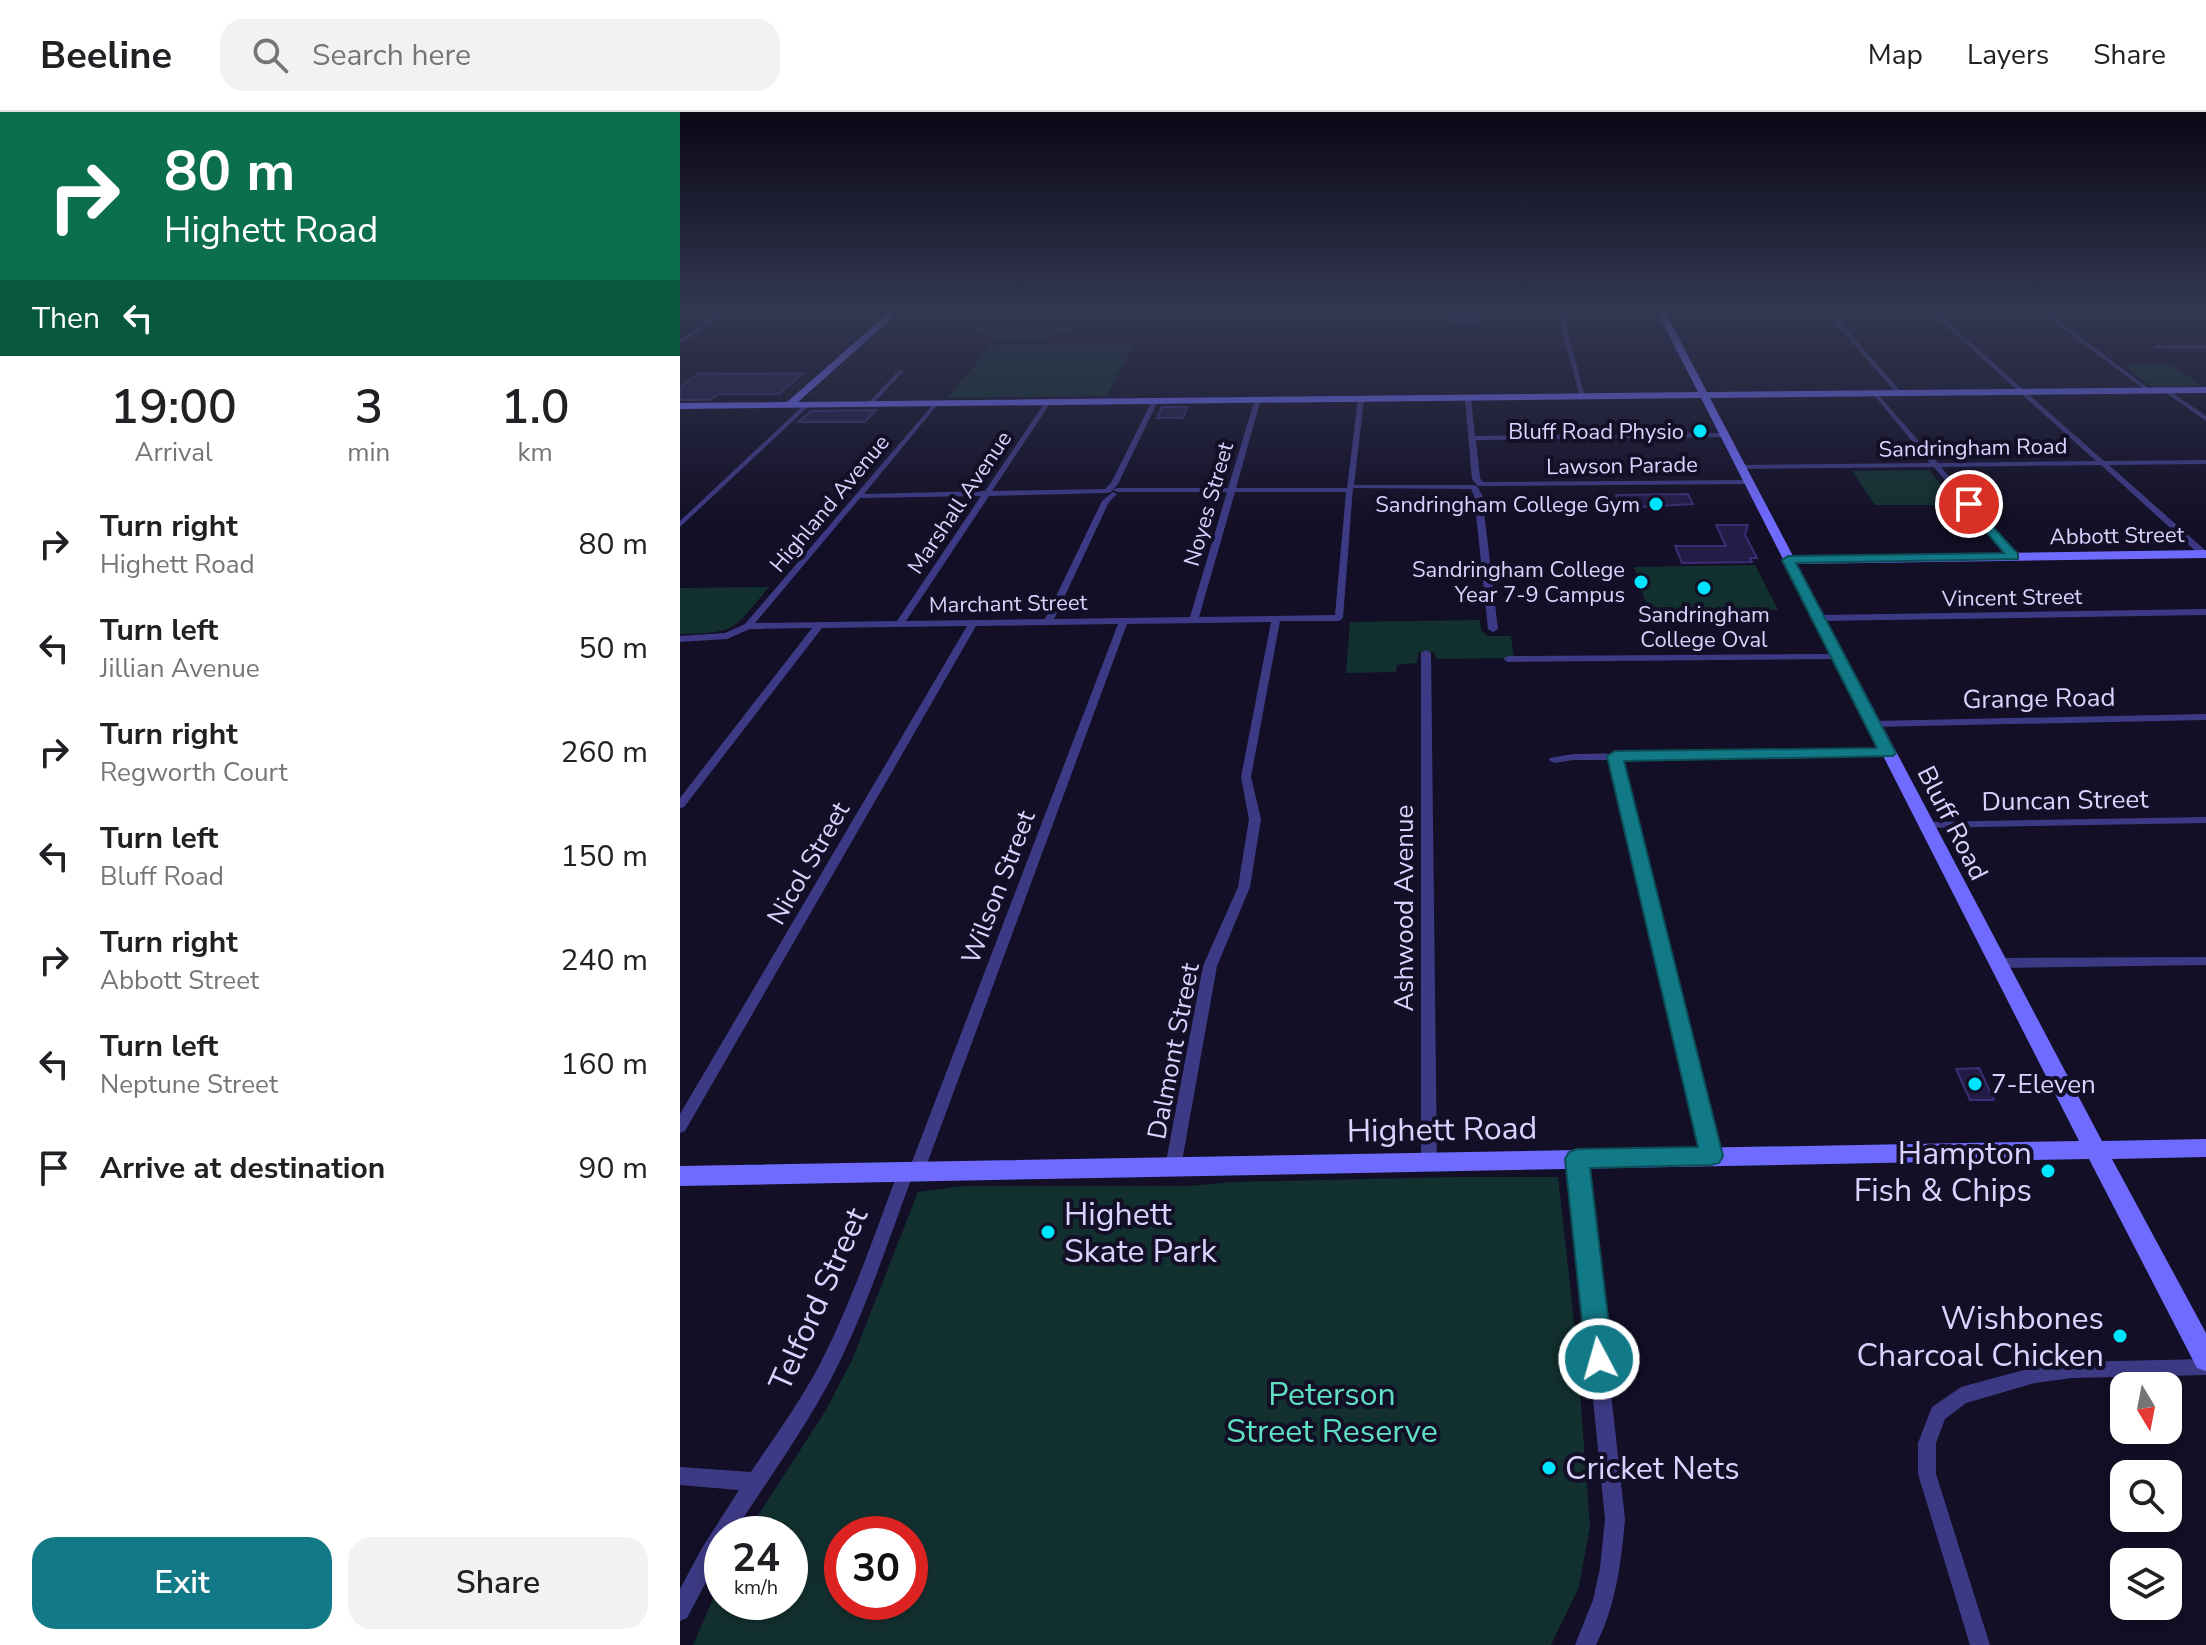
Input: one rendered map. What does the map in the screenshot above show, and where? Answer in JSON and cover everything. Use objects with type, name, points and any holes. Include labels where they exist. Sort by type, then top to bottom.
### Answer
[{"type":"main road","points":[[790,404],[818,380]]},
{"type":"main road","name":"Bluff Road","points":[[1694,380],[2206,1359]]},
{"type":"main road","points":[[680,406],[1468,398],[1582,394],[2206,390]]},
{"type":"main road","name":"Abbott Street","points":[[1788,560],[2205,554]]},
{"type":"main road","name":"Highett Road","points":[[680,1176],[2206,1148]]},
{"type":"street","points":[[870,404],[893,380]]},
{"type":"street","points":[[1578,380],[1582,394]]},
{"type":"street","points":[[1887,380],[1899,393]]},
{"type":"street","points":[[2007,380],[2205,554]]},
{"type":"street","points":[[2134,380],[2149,391]]},
{"type":"street","points":[[2167,391],[2206,419]]},
{"type":"street","points":[[1876,394],[2013,557]]},
{"type":"street","points":[[1468,398],[1493,629]]},
{"type":"street","name":"Noyes Street","points":[[1194,619],[1258,399]]},
{"type":"street","points":[[1352,489],[1361,399]]},
{"type":"street","points":[[1049,620],[1155,401]]},
{"type":"street","name":"Marshall Avenue","points":[[900,623],[1048,402]]},
{"type":"street","name":"Highland Avenue","points":[[748,626],[936,403]]},
{"type":"street","points":[[680,525],[808,404]]},
{"type":"street","points":[[1473,438],[1723,435]]},
{"type":"street","name":"Sandringham Road","points":[[1744,474],[1936,465],[2206,462]]},
{"type":"street","name":"Lawson Parade","points":[[859,496],[1455,487],[1744,474]]},
{"type":"street","name":"Marchant Street","points":[[680,639],[727,636],[748,626],[1339,618],[1352,489]]},
{"type":"street","name":"Vincent Street","points":[[1818,618],[2206,612]]},
{"type":"street","name":"Dalmont Street","points":[[1173,1167],[1210,966],[1244,887],[1255,819],[1246,777],[1276,619]]},
{"type":"street","name":"Wilson Street","points":[[911,1172],[1124,620]]},
{"type":"street","name":"Nicol Street","points":[[680,1127],[974,622]]},
{"type":"street","points":[[680,805],[819,625]]},
{"type":"street","name":"Ashwood Avenue","points":[[1426,653],[1429,1162]]},
{"type":"street","points":[[1508,659],[1839,657]]},
{"type":"street","name":"Grange Road","points":[[1873,724],[2206,717]]},
{"type":"street","points":[[1554,760],[1615,756],[1888,753]]},
{"type":"street","points":[[1615,756],[1711,1156]]},
{"type":"street","name":"Duncan Street","points":[[1925,825],[2206,820]]},
{"type":"street","points":[[1997,963],[2206,961]]},
{"type":"street","points":[[1577,1159],[1615,1519],[1609,1577],[1602,1607],[1585,1645]]},
{"type":"street","name":"Telford Street","points":[[680,1611],[708,1554],[811,1398],[831,1362],[911,1172]]},
{"type":"street","points":[[1980,1645],[1927,1474],[1927,1443],[1938,1413],[1961,1396],[2035,1375],[2072,1370],[2206,1367]]},
{"type":"street","points":[[680,1476],[753,1482]]},
{"type":"green space","points":[[963,380],[1115,380],[1106,396],[947,398]]},
{"type":"green space","points":[[2142,380],[2192,380],[2202,386],[2152,387]]},
{"type":"green space","points":[[1929,470],[1957,505],[1875,505],[1852,471]]},
{"type":"green space","name":"Sandringham College Oval","points":[[1755,565],[1778,610],[1649,612],[1634,567]]},
{"type":"green space","points":[[769,587],[733,626],[713,632],[680,634],[680,588]]},
{"type":"green space","points":[[1480,620],[1481,630],[1487,636],[1511,636],[1514,658],[1436,659],[1434,652],[1418,653],[1417,663],[1397,665],[1396,672],[1346,673],[1350,622]]},
{"type":"green space","name":"Peterson Street Reserve","points":[[1558,1177],[1576,1339],[1590,1526],[1579,1587],[1551,1645],[693,1645],[704,1620],[808,1620],[808,1516],[758,1516],[826,1410],[852,1360],[918,1192],[963,1186],[1189,1186],[1233,1182]]},
{"type":"building","points":[[690,380],[796,380],[779,394],[718,394],[710,400],[680,400],[680,387]]},
{"type":"building","points":[[1162,407],[1187,407],[1183,418],[1157,418]]},
{"type":"building","points":[[876,410],[865,422],[798,422],[811,411]]},
{"type":"building","name":"Sandringham College Gym","points":[[1688,494],[1693,504],[1639,507],[1620,506],[1616,495]]},
{"type":"building","points":[[1716,525],[1748,525],[1745,535],[1757,558],[1750,558],[1752,562],[1682,563],[1675,546],[1726,546]]},
{"type":"building","name":"7-Eleven","points":[[1979,1068],[1994,1100],[1970,1100],[1956,1069]]},
{"type":"place","name":"Bluff Road Physio","points":[[1700,431]]},
{"type":"place","name":"Sandringham College Gym","points":[[1656,504]]},
{"type":"place","name":"Sandringham College Year 7-9 Campus","points":[[1641,582]]},
{"type":"place","name":"Sandringham College Oval","points":[[1704,588]]},
{"type":"place","name":"7-Eleven","points":[[1975,1084]]},
{"type":"place","name":"Hampton Fish & Chips","points":[[2048,1171]]},
{"type":"place","name":"Highett Skate Park","points":[[1048,1232]]},
{"type":"place","name":"Wishbones Charcoal Chicken","points":[[2120,1336]]},
{"type":"place","name":"Cricket Nets","points":[[1549,1468]]},
{"type":"route","points":[[1599,1359],[1577,1159],[1711,1156],[1615,756],[1888,753],[1788,560],[2013,557],[1969,504]]}]
